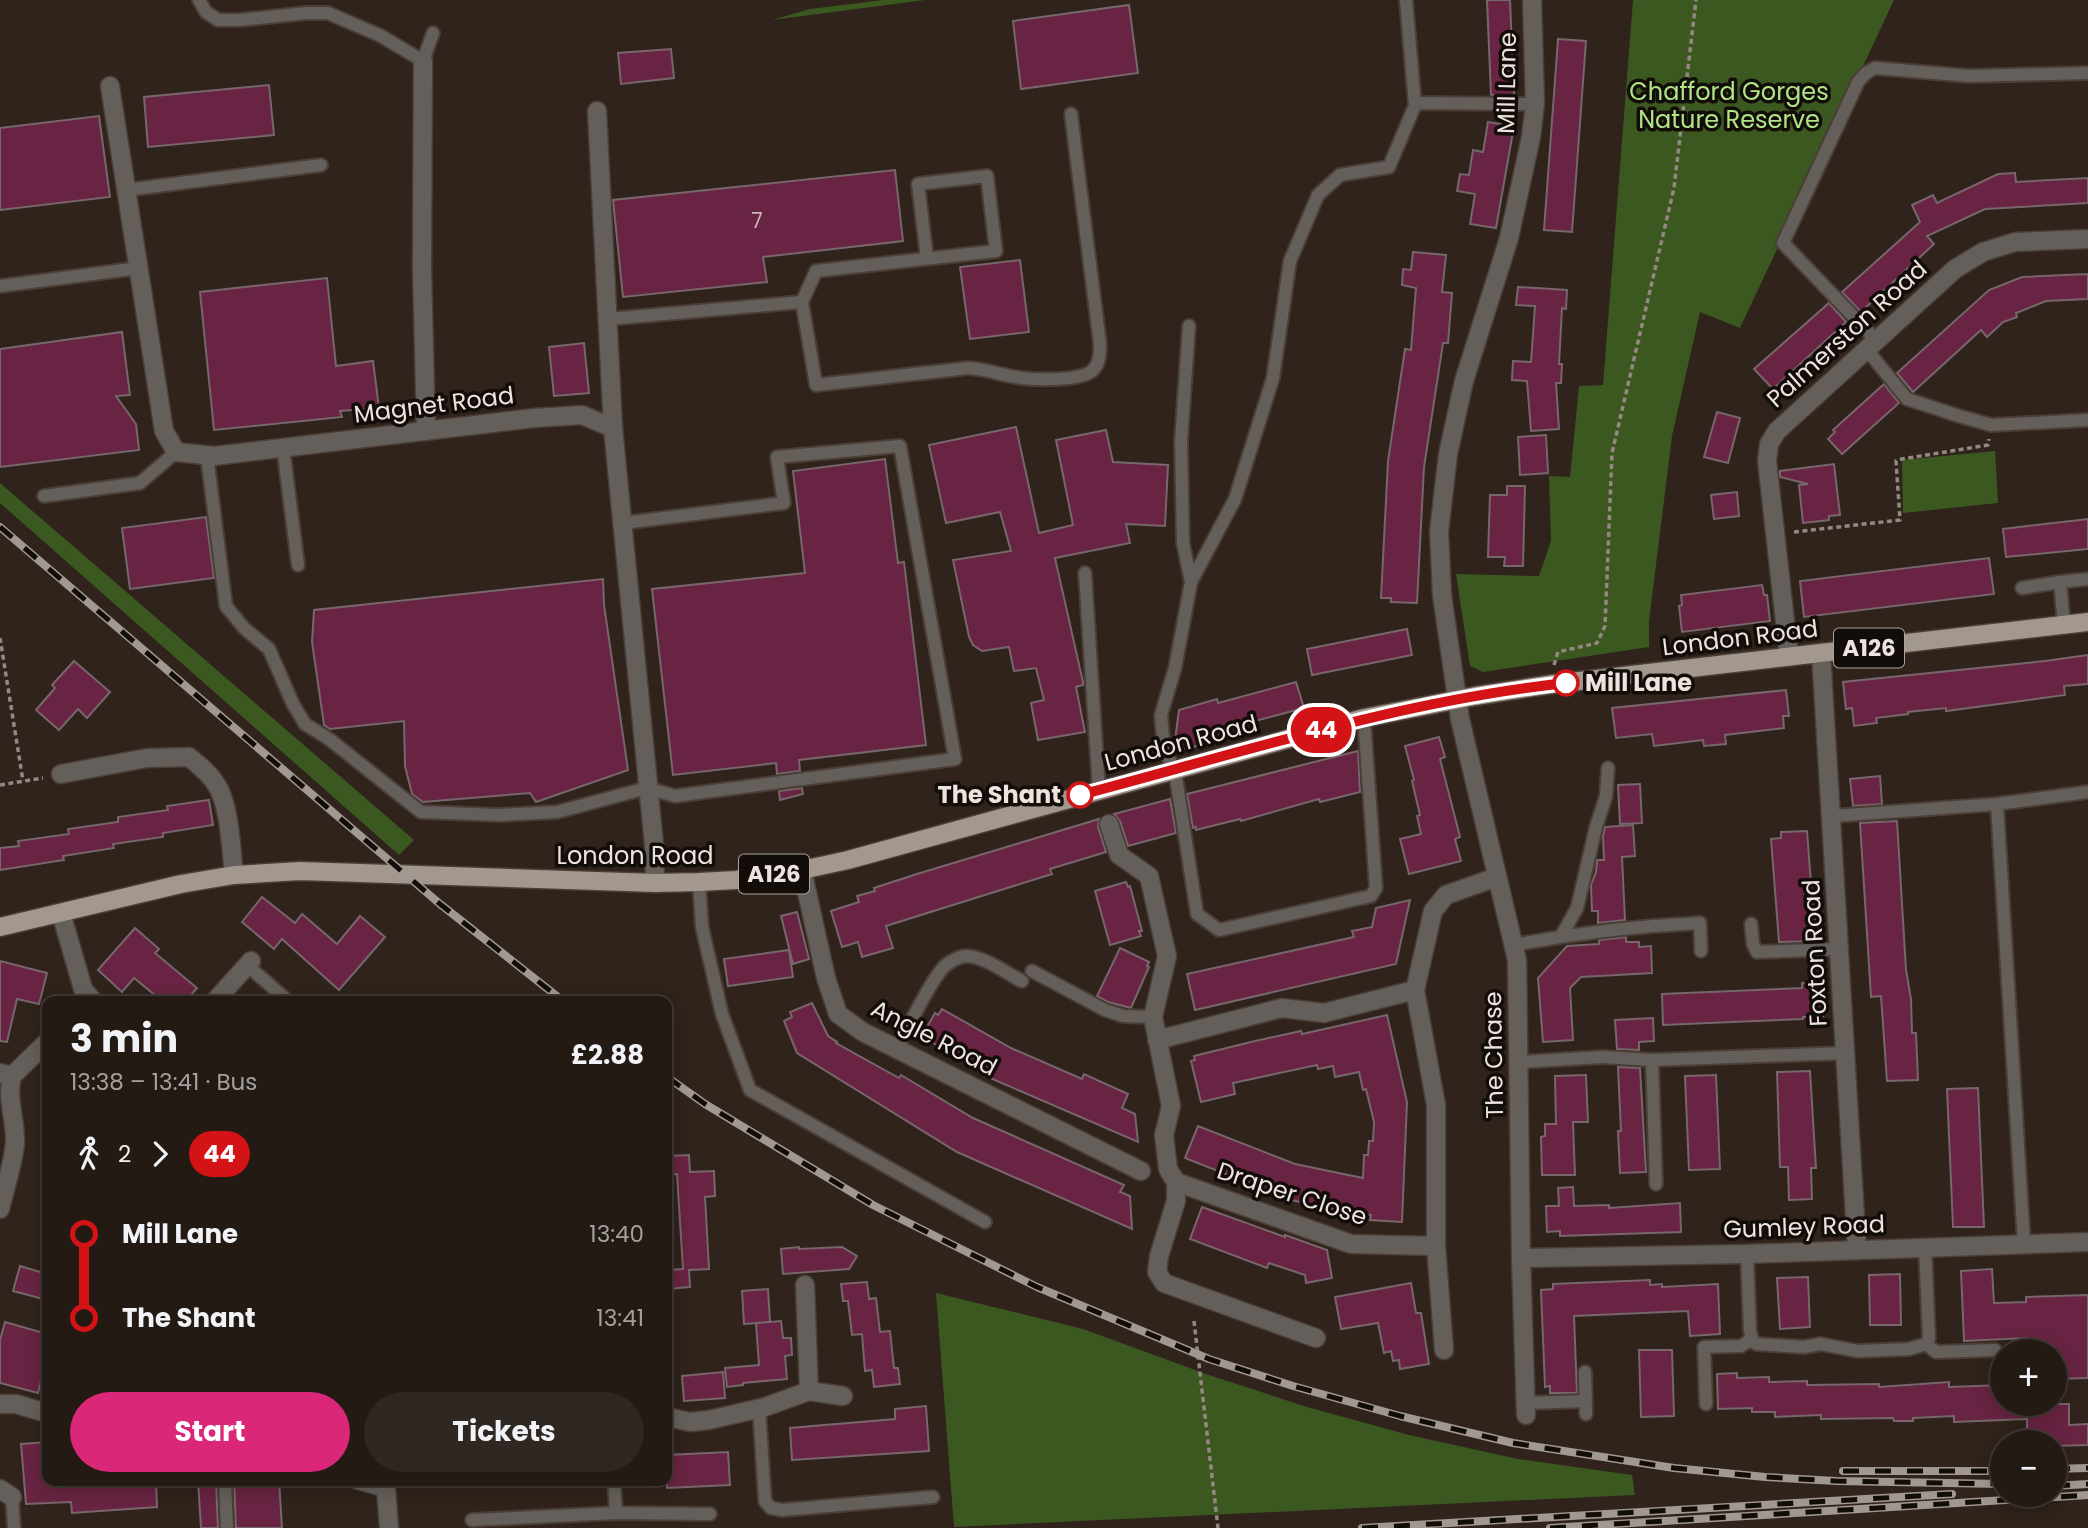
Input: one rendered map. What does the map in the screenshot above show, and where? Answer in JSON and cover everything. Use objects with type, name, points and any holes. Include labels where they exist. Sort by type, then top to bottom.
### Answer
[{"type":"main road","name":"London Road","points":[[0,928],[181,884],[234,875],[313,872],[655,883],[736,880],[848,860],[1364,718],[1553,684],[2088,622]]},
{"type":"street","name":"Mill Lane","points":[[1457,701],[1445,624],[1439,532],[1448,454],[1474,345],[1509,238],[1531,137],[1535,104],[1532,0]]},
{"type":"street","points":[[423,61],[422,269],[426,432]]},
{"type":"street","points":[[110,86],[164,430],[176,452]]},
{"type":"street","points":[[597,110],[613,428],[654,845],[655,883]]},
{"type":"street","name":"Palmerston Road","points":[[1789,657],[1767,461],[1769,444],[1777,431],[1955,269],[1983,252],[2015,242],[2088,239]]},
{"type":"street","name":"Magnet Road","points":[[176,452],[207,456],[534,418],[582,415],[613,428]]},
{"type":"street","name":"Foxton Road","points":[[1821,653],[1833,816],[1838,949],[1857,1250]]},
{"type":"street","name":"The Chase","points":[[1457,701],[1517,960],[1526,1409]]},
{"type":"street","points":[[61,774],[147,758],[189,757],[206,771],[224,799],[234,875]]},
{"type":"street","points":[[1109,824],[1118,855],[1149,876],[1167,957],[1153,1017],[1171,1106],[1164,1135],[1168,1169],[1176,1182],[1176,1200],[1159,1256],[1157,1272],[1164,1283],[1316,1338]]},
{"type":"street","name":"Angle Road","points":[[802,870],[826,978],[838,1014],[863,1032],[1141,1171]]},
{"type":"street","points":[[1444,1350],[1436,1246],[1436,1105],[1415,990],[1433,911],[1446,895],[1497,877]]},
{"type":"street","points":[[61,913],[83,989],[88,996]]},
{"type":"street","points":[[219,996],[249,963]]},
{"type":"street","points":[[1157,1041],[1282,1009],[1324,1013],[1415,990]]},
{"type":"street","points":[[0,1209],[15,1146],[15,1128],[6,1075],[42,1046]]},
{"type":"street","name":"Draper Close","points":[[1176,1182],[1350,1244],[1436,1246]]},
{"type":"street","name":"Gumley Road","points":[[1521,1258],[1747,1254],[2088,1242]]},
{"type":"street","points":[[805,1285],[809,1391]]},
{"type":"street","points":[[672,1418],[690,1422],[709,1420],[760,1408],[809,1391],[843,1396]]},
{"type":"street","points":[[0,1404],[16,1404],[42,1412]]},
{"type":"street","points":[[379,1486],[386,1488],[389,1528]]},
{"type":"lane","points":[[199,0],[206,12],[218,20],[239,20],[328,7],[423,61],[433,33]]},
{"type":"lane","points":[[1364,718],[1376,887],[1370,896],[1219,930],[1197,914],[1175,771],[1164,750],[1161,715],[1175,668],[1191,582],[1235,499],[1273,378],[1290,261],[1318,195],[1340,176],[1389,167],[1415,105],[1406,0]]},
{"type":"lane","points":[[2088,73],[1970,76],[1875,68],[1866,73],[1858,82],[1783,243],[1872,346],[1907,399],[1991,425],[2088,420]]},
{"type":"lane","points":[[1415,105],[1535,104]]},
{"type":"lane","points":[[927,258],[918,184],[987,176],[996,251],[816,271],[802,302],[816,384],[968,368],[985,369],[1024,379],[1079,377],[1096,368],[1100,357],[1100,344],[1071,114]]},
{"type":"lane","points":[[126,190],[321,164]]},
{"type":"lane","points":[[0,286],[139,268]]},
{"type":"lane","points":[[608,319],[802,302]]},
{"type":"lane","points":[[1189,326],[1181,441],[1183,543],[1191,582]]},
{"type":"lane","points":[[207,456],[226,606],[243,628],[269,649],[293,705],[305,724],[329,739],[421,813],[498,816],[556,813],[647,788],[675,796],[955,759],[900,446],[778,457],[784,503],[622,523]]},
{"type":"lane","points":[[284,447],[298,565]]},
{"type":"lane","points":[[44,496],[140,483],[176,452]]},
{"type":"lane","points":[[1084,573],[1099,790]]},
{"type":"lane","points":[[2022,587],[2088,579]]},
{"type":"lane","points":[[2060,582],[2064,625]]},
{"type":"lane","points":[[1562,935],[1577,908],[1595,827],[1606,796],[1608,768]]},
{"type":"lane","points":[[1833,816],[1997,804],[2088,792]]},
{"type":"lane","points":[[1997,804],[2024,1243]]},
{"type":"lane","points":[[699,882],[702,928],[722,1014],[750,1090],[985,1222]]},
{"type":"lane","points":[[1514,945],[1562,935],[1636,926],[1700,923],[1701,951]]},
{"type":"lane","points":[[1751,924],[1753,944],[1757,952],[1838,949]]},
{"type":"lane","points":[[897,1048],[938,975],[954,960],[967,956],[1027,976],[1123,1016],[1153,1017]]},
{"type":"lane","points":[[249,963],[283,996]]},
{"type":"lane","points":[[1518,1062],[1602,1057],[1652,1060],[1845,1053]]},
{"type":"lane","points":[[1652,1060],[1656,1184]]},
{"type":"lane","points":[[1747,1254],[1752,1339],[1756,1344],[1804,1346],[1821,1343],[1857,1352],[1909,1349],[1926,1344],[1929,1338],[1925,1247]]},
{"type":"lane","points":[[1706,1404],[1704,1347],[1741,1346],[1752,1339]]},
{"type":"lane","points":[[1926,1344],[1936,1352],[1990,1350]]},
{"type":"lane","points":[[1526,1409],[1586,1407],[1585,1373]]},
{"type":"lane","points":[[760,1408],[765,1502],[771,1507],[782,1510],[933,1497]]},
{"type":"lane","points":[[225,1486],[227,1528]]},
{"type":"lane","points":[[614,1486],[616,1513]]},
{"type":"lane","points":[[6,1493],[14,1528]]},
{"type":"lane","points":[[472,1520],[616,1513],[710,1514]]},
{"type":"path","points":[[1553,684],[1554,659],[1558,652],[1597,643],[1605,626],[1612,453],[1674,188],[1696,0]]},
{"type":"path","points":[[1775,534],[1900,520],[1896,461],[1988,445],[1991,425]]},
{"type":"path","points":[[0,638],[23,781]]},
{"type":"path","points":[[0,785],[61,774]]},
{"type":"path","points":[[1194,1321],[1218,1528]]},
{"type":"green space","points":[[883,0],[925,0],[772,20],[810,9]]},
{"type":"green space","name":"Chafford Gorges Nature Reserve","points":[[1633,0],[1894,0],[1740,328],[1700,312],[1672,436],[1649,621],[1649,647],[1483,672],[1470,666],[1456,574],[1539,576],[1551,541],[1549,476],[1570,477],[1579,386],[1603,385]]},
{"type":"green space","points":[[1995,451],[1998,503],[1903,513],[1902,460]]},
{"type":"green space","points":[[0,483],[414,840],[399,855],[0,503]]},
{"type":"green space","points":[[936,1293],[1083,1329],[1307,1407],[1409,1435],[1518,1459],[1632,1475],[1635,1495],[954,1527]]},
{"type":"building","points":[[1487,0],[1510,0],[1514,95],[1491,95]]},
{"type":"building","points":[[1129,5],[1138,73],[1021,89],[1013,21]]},
{"type":"building","points":[[1558,39],[1586,41],[1572,232],[1544,230]]},
{"type":"building","points":[[671,49],[674,78],[621,84],[618,53]]},
{"type":"building","points":[[269,85],[274,135],[148,147],[144,97]]},
{"type":"building","points":[[99,116],[110,197],[0,210],[0,128]]},
{"type":"building","points":[[1488,122],[1514,126],[1496,228],[1470,224],[1475,194],[1457,191],[1460,174],[1469,175],[1473,150],[1483,152]]},
{"type":"building","points":[[895,170],[903,241],[763,257],[767,282],[623,297],[613,200]]},
{"type":"building","points":[[2015,173],[2016,182],[2088,178],[2088,203],[1985,209],[1927,236],[1934,244],[1861,312],[1842,292],[1920,222],[1912,205],[1933,195],[1937,203],[1998,174]]},
{"type":"building","points":[[1413,252],[1446,255],[1442,292],[1452,293],[1448,343],[1443,343],[1424,467],[1417,603],[1391,602],[1391,598],[1381,598],[1388,461],[1405,349],[1411,350],[1416,288],[1402,285],[1403,269],[1411,270]]},
{"type":"building","points":[[1020,260],[1029,332],[970,339],[960,267]]},
{"type":"building","points":[[2088,274],[2088,299],[2046,301],[2016,313],[2017,317],[2003,322],[1987,337],[1981,330],[1913,392],[1897,373],[1989,290],[2022,277]]},
{"type":"building","points":[[327,278],[336,366],[373,361],[379,408],[340,411],[342,417],[214,430],[200,292]]},
{"type":"building","points":[[1518,287],[1567,290],[1566,309],[1562,308],[1559,364],[1562,364],[1561,383],[1556,383],[1559,429],[1531,431],[1527,381],[1512,380],[1513,361],[1531,362],[1535,306],[1516,305]]},
{"type":"building","points":[[1829,303],[1846,322],[1773,389],[1754,369]]},
{"type":"building","points":[[122,332],[130,395],[116,396],[136,424],[139,450],[0,467],[0,349]]},
{"type":"building","points":[[584,343],[589,393],[554,396],[549,347]]},
{"type":"building","points":[[1884,384],[1899,403],[1842,454],[1828,439],[1835,432],[1833,430]]},
{"type":"building","points":[[1717,412],[1740,418],[1728,463],[1704,457]]},
{"type":"building","points":[[1016,427],[1039,533],[1073,525],[1056,440],[1106,430],[1113,462],[1168,465],[1165,526],[1126,524],[1130,543],[1055,558],[1083,682],[1083,685],[1076,687],[1085,732],[1038,740],[1031,703],[1044,700],[1036,668],[1014,671],[1009,647],[982,651],[973,645],[953,560],[1011,551],[1000,512],[946,523],[929,445]]},
{"type":"building","points":[[1546,435],[1548,473],[1520,475],[1518,437]]},
{"type":"building","points":[[885,459],[898,563],[904,562],[926,745],[799,760],[800,771],[777,774],[776,763],[673,775],[652,589],[805,573],[793,471]]},
{"type":"building","points":[[1834,464],[1840,515],[1829,516],[1829,520],[1803,523],[1799,485],[1808,484],[1780,477],[1780,471]]},
{"type":"building","points":[[1507,486],[1525,486],[1523,566],[1504,566],[1505,557],[1488,557],[1490,495],[1507,495]]},
{"type":"building","points":[[1737,492],[1739,516],[1714,519],[1711,495]]},
{"type":"building","points":[[206,517],[214,578],[130,589],[122,528]]},
{"type":"building","points":[[2088,519],[2088,549],[2006,557],[2003,529]]},
{"type":"building","points":[[1989,558],[1994,594],[1804,617],[1800,581]]},
{"type":"building","points":[[603,579],[604,605],[628,770],[536,802],[530,793],[423,802],[412,794],[405,766],[404,721],[330,729],[324,725],[312,642],[314,610]]},
{"type":"building","points":[[1762,585],[1764,595],[1767,595],[1770,621],[1682,632],[1679,606],[1682,605],[1681,595]]},
{"type":"building","points":[[1407,629],[1412,655],[1312,675],[1307,649]]},
{"type":"building","points":[[2088,655],[2088,684],[2064,686],[2065,695],[1946,711],[1946,708],[1908,712],[1876,718],[1877,723],[1854,726],[1852,708],[1846,709],[1843,682]]},
{"type":"building","points":[[74,661],[110,692],[87,718],[78,709],[59,730],[36,710],[55,688],[52,685]]},
{"type":"building","points":[[1296,682],[1304,708],[1225,729],[1227,738],[1178,751],[1175,740],[1179,710],[1217,699],[1218,703]]},
{"type":"building","points":[[1786,690],[1789,716],[1783,716],[1784,728],[1725,735],[1726,744],[1704,746],[1703,740],[1654,746],[1652,734],[1616,738],[1612,708]]},
{"type":"building","points":[[1439,737],[1445,757],[1440,759],[1460,837],[1455,839],[1461,861],[1409,874],[1400,839],[1421,834],[1417,816],[1420,815],[1412,781],[1414,780],[1405,746]]},
{"type":"building","points":[[1358,751],[1360,792],[1320,802],[1319,799],[1241,821],[1240,819],[1196,830],[1196,827],[1193,828],[1187,794]]},
{"type":"building","points":[[1880,776],[1882,804],[1853,806],[1850,779]]},
{"type":"building","points":[[1640,784],[1642,823],[1620,824],[1618,785]]},
{"type":"building","points":[[802,788],[803,794],[780,800],[779,791]]},
{"type":"building","points":[[1170,799],[1176,833],[1128,846],[1120,821],[1114,814]]},
{"type":"building","points":[[209,800],[213,825],[163,833],[163,837],[113,844],[114,848],[63,856],[64,860],[0,870],[0,848],[19,846],[18,841],[69,834],[68,829],[118,822],[118,817],[168,810],[167,806]]},
{"type":"building","points":[[1099,819],[1098,827],[1106,852],[1050,869],[1052,874],[886,926],[893,948],[862,957],[858,942],[842,947],[831,911],[859,902],[857,896],[917,874]]},
{"type":"building","points":[[1897,821],[1906,970],[1911,999],[1912,1033],[1916,1033],[1918,1080],[1887,1081],[1881,996],[1871,997],[1860,823]]},
{"type":"building","points":[[1633,825],[1635,856],[1622,857],[1625,920],[1598,923],[1598,911],[1592,911],[1591,885],[1597,860],[1604,860],[1605,827]]},
{"type":"building","points":[[1807,831],[1818,941],[1779,942],[1771,839],[1781,838],[1781,832]]},
{"type":"building","points":[[1126,882],[1128,887],[1130,886],[1141,936],[1110,945],[1095,891]]},
{"type":"building","points":[[262,897],[295,923],[302,914],[337,944],[360,916],[385,937],[339,990],[282,939],[274,949],[242,922]]},
{"type":"building","points":[[1410,900],[1396,964],[1195,1010],[1187,974],[1354,937],[1352,931],[1372,927],[1376,908]]},
{"type":"building","points":[[797,912],[809,959],[793,964],[781,916]]},
{"type":"building","points":[[135,928],[159,949],[155,953],[197,988],[190,996],[156,996],[134,978],[122,992],[98,970]]},
{"type":"building","points":[[1626,937],[1626,942],[1639,942],[1639,947],[1651,946],[1652,973],[1581,977],[1570,988],[1573,1040],[1543,1042],[1538,978],[1567,946],[1599,944],[1599,940]]},
{"type":"building","points":[[1120,948],[1149,962],[1131,1008],[1097,996]]},
{"type":"building","points":[[789,950],[793,977],[728,986],[724,959]]},
{"type":"building","points":[[0,961],[47,973],[39,1004],[17,999],[7,1042],[0,1041]]},
{"type":"building","points":[[1802,983],[1822,983],[1823,1016],[1663,1025],[1662,994],[1802,988]]},
{"type":"building","points":[[812,1003],[828,1036],[836,1043],[899,1078],[901,1075],[973,1118],[1124,1185],[1120,1192],[1130,1196],[1132,1229],[957,1152],[797,1053],[784,1021],[792,1017],[790,1012]]},
{"type":"building","points":[[942,1009],[1011,1048],[1082,1079],[1084,1074],[1128,1094],[1122,1108],[1135,1114],[1138,1142],[988,1077],[922,1036],[935,1013],[938,1015]]},
{"type":"building","points":[[1387,1015],[1407,1102],[1402,1222],[1370,1220],[1371,1215],[1341,1213],[1291,1200],[1185,1158],[1198,1126],[1295,1164],[1363,1178],[1364,1155],[1368,1155],[1369,1141],[1373,1141],[1374,1122],[1359,1072],[1335,1077],[1333,1066],[1318,1069],[1317,1065],[1233,1083],[1235,1094],[1201,1102],[1191,1061],[1195,1060],[1194,1056],[1255,1041],[1301,1031],[1302,1034]]},
{"type":"building","points":[[1653,1018],[1654,1041],[1639,1042],[1639,1050],[1617,1049],[1615,1020]]},
{"type":"building","points":[[1618,1067],[1640,1068],[1646,1172],[1620,1173]]},
{"type":"building","points":[[1810,1071],[1816,1168],[1811,1168],[1812,1199],[1789,1200],[1788,1167],[1780,1167],[1777,1072]]},
{"type":"building","points":[[1586,1075],[1588,1122],[1573,1122],[1575,1175],[1542,1175],[1541,1137],[1545,1136],[1545,1124],[1556,1124],[1555,1076]]},
{"type":"building","points":[[1716,1075],[1720,1169],[1689,1170],[1685,1076]]},
{"type":"building","points":[[1978,1088],[1984,1227],[1953,1227],[1947,1089]]},
{"type":"building","points":[[689,1155],[690,1172],[714,1171],[715,1196],[705,1197],[709,1269],[689,1270],[690,1287],[672,1289],[672,1270],[683,1269],[677,1174],[672,1174],[672,1156]]},
{"type":"building","points":[[1573,1187],[1574,1206],[1609,1205],[1609,1208],[1680,1203],[1681,1232],[1560,1236],[1560,1231],[1547,1232],[1546,1206],[1559,1206],[1558,1188]]},
{"type":"building","points":[[1202,1207],[1327,1250],[1332,1278],[1306,1283],[1305,1275],[1269,1263],[1267,1268],[1190,1239]]},
{"type":"building","points":[[842,1247],[857,1256],[849,1269],[783,1274],[781,1249]]},
{"type":"building","points":[[20,1266],[42,1273],[42,1299],[13,1291]]},
{"type":"building","points":[[1992,1269],[1994,1303],[2026,1302],[2026,1297],[2088,1295],[2088,1378],[2067,1379],[2067,1339],[1964,1341],[1961,1271]]},
{"type":"building","points":[[1900,1274],[1901,1325],[1870,1325],[1869,1275]]},
{"type":"building","points":[[1808,1277],[1810,1327],[1780,1329],[1777,1278]]},
{"type":"building","points":[[1650,1280],[1650,1285],[1662,1284],[1662,1287],[1718,1284],[1720,1334],[1690,1336],[1688,1311],[1574,1316],[1577,1393],[1550,1393],[1550,1386],[1545,1387],[1541,1290],[1553,1289],[1553,1284]]},
{"type":"building","points":[[867,1282],[869,1299],[876,1298],[880,1332],[890,1331],[894,1368],[898,1368],[900,1384],[874,1387],[872,1370],[865,1371],[862,1334],[852,1335],[848,1301],[843,1301],[841,1284]]},
{"type":"building","points":[[1411,1283],[1416,1313],[1421,1313],[1429,1364],[1400,1369],[1399,1360],[1393,1361],[1391,1351],[1384,1353],[1378,1323],[1341,1329],[1335,1297]]},
{"type":"building","points":[[768,1289],[770,1322],[781,1321],[783,1338],[791,1338],[792,1355],[785,1356],[787,1379],[727,1387],[725,1368],[759,1365],[756,1323],[744,1324],[742,1291]]},
{"type":"building","points":[[5,1322],[42,1333],[42,1377],[38,1393],[0,1383],[0,1340]]},
{"type":"building","points":[[1639,1350],[1672,1350],[1674,1416],[1641,1417]]},
{"type":"building","points":[[723,1372],[725,1398],[684,1401],[682,1376]]},
{"type":"building","points":[[1737,1373],[1737,1378],[1769,1377],[1769,1382],[1807,1381],[1807,1385],[1879,1384],[1879,1387],[1949,1382],[1949,1387],[1990,1385],[1990,1416],[2067,1416],[2069,1404],[2069,1425],[2088,1424],[2088,1445],[2067,1446],[2067,1430],[2027,1430],[2027,1419],[1954,1422],[1954,1416],[1913,1418],[1913,1421],[1894,1421],[1893,1418],[1821,1419],[1821,1415],[1775,1417],[1775,1412],[1752,1412],[1752,1408],[1718,1409],[1717,1374]]},
{"type":"building","points":[[926,1406],[929,1451],[792,1460],[790,1428],[895,1419],[895,1409]]},
{"type":"building","points":[[42,1442],[42,1486],[156,1486],[157,1507],[72,1513],[71,1502],[26,1504],[21,1444]]},
{"type":"building","points":[[728,1452],[730,1485],[667,1488],[672,1486],[672,1455]]},
{"type":"building","points":[[198,1486],[216,1486],[218,1528],[201,1528]]},
{"type":"building","points":[[234,1486],[279,1486],[282,1528],[236,1528]]},
{"type":"railway","points":[[0,527],[440,904],[557,996]]},
{"type":"railway","points":[[672,1081],[705,1104],[873,1205],[1037,1287],[1209,1359],[1293,1386],[1400,1416],[1513,1443],[1674,1468],[1836,1481],[1990,1484]]},
{"type":"railway","points":[[2067,1469],[2088,1468]]},
{"type":"railway","points":[[1843,1471],[1990,1471]]},
{"type":"railway","points":[[2067,1485],[2088,1484]]},
{"type":"railway","points":[[1362,1528],[1952,1494]]},
{"type":"railway","points":[[1550,1528],[2088,1495]]},
{"type":"bus line","name":"44","points":[[1080,795],[1364,718],[1475,696],[1566,683]]},
{"type":"place","name":"Mill Lane","points":[[1566,683]]},
{"type":"place","name":"The Shant","points":[[1080,795]]}]
